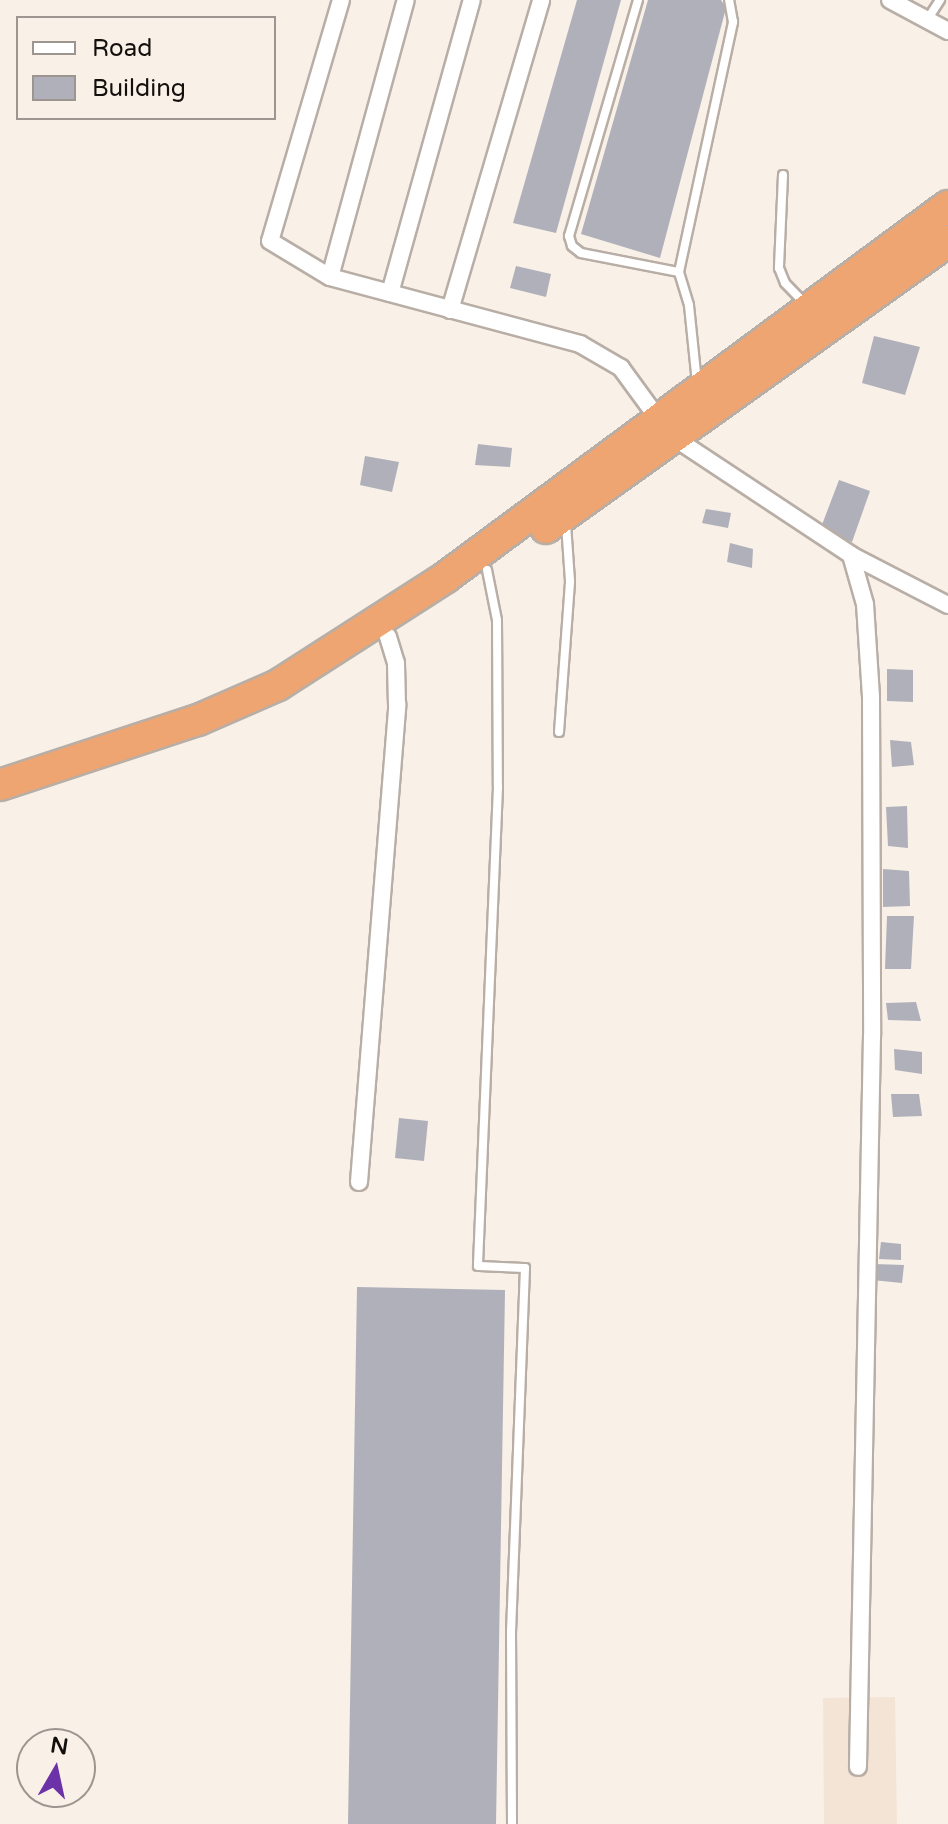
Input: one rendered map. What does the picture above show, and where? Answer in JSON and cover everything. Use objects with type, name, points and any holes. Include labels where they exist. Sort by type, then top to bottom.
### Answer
[{"type":"highway","points":[[0,804],[204,737],[286,701],[487,570],[564,515],[666,428],[698,390],[948,206]]},
{"type":"highway","points":[[0,785],[198,720],[278,685],[446,577],[948,241]]},
{"type":"street","points":[[341,0],[270,241],[330,277],[580,344],[594,351],[621,368],[666,428],[851,555],[948,605]]},
{"type":"street","points":[[330,277],[406,0]]},
{"type":"street","points":[[390,293],[472,0]]},
{"type":"street","points":[[450,310],[541,0]]},
{"type":"street","points":[[890,0],[948,31]]},
{"type":"street","points":[[851,555],[865,604],[871,697],[872,1036],[858,1767]]},
{"type":"street","points":[[359,1182],[389,846],[397,705],[396,663],[388,636]]},
{"type":"lane","points":[[638,0],[569,236],[572,246],[581,253],[679,272]]},
{"type":"lane","points":[[698,390],[689,305],[679,272],[733,22],[729,0]]},
{"type":"lane","points":[[927,20],[940,0]]},
{"type":"lane","points":[[783,175],[779,268],[785,283],[809,309]]},
{"type":"lane","points":[[559,732],[570,581],[564,515]]},
{"type":"lane","points":[[487,570],[497,620],[498,772],[478,1266],[525,1268],[511,1632],[512,1824]]},
{"type":"shaded area","points":[[895,1697],[897,1824],[824,1824],[823,1698]]},
{"type":"building","points":[[577,0],[621,0],[556,233],[513,223]]},
{"type":"building","points":[[648,0],[721,0],[726,8],[660,258],[581,234]]},
{"type":"building","points":[[516,266],[551,274],[546,297],[510,288]]},
{"type":"building","points":[[874,336],[920,347],[905,395],[862,383]]},
{"type":"building","points":[[478,444],[512,448],[510,467],[475,465]]},
{"type":"building","points":[[365,456],[399,462],[392,492],[360,485]]},
{"type":"building","points":[[839,480],[870,491],[852,542],[820,530]]},
{"type":"building","points":[[706,509],[731,513],[728,528],[702,523]]},
{"type":"building","points":[[730,543],[753,549],[752,568],[727,562]]},
{"type":"building","points":[[887,669],[913,670],[913,702],[887,701]]},
{"type":"building","points":[[890,740],[911,742],[914,765],[892,767]]},
{"type":"building","points":[[907,806],[908,848],[888,846],[886,807]]},
{"type":"building","points":[[883,869],[909,871],[910,906],[883,907]]},
{"type":"building","points":[[887,916],[914,916],[911,969],[885,969]]},
{"type":"building","points":[[916,1002],[921,1021],[888,1020],[886,1003]]},
{"type":"building","points":[[894,1049],[922,1052],[922,1074],[895,1070]]},
{"type":"building","points":[[891,1094],[919,1094],[922,1116],[893,1117]]},
{"type":"building","points":[[399,1118],[428,1121],[424,1161],[395,1158]]},
{"type":"building","points":[[881,1242],[901,1244],[901,1260],[879,1259]]},
{"type":"building","points":[[874,1264],[904,1265],[902,1283],[872,1280]]},
{"type":"building","points":[[357,1287],[505,1290],[496,1824],[348,1824]]}]
